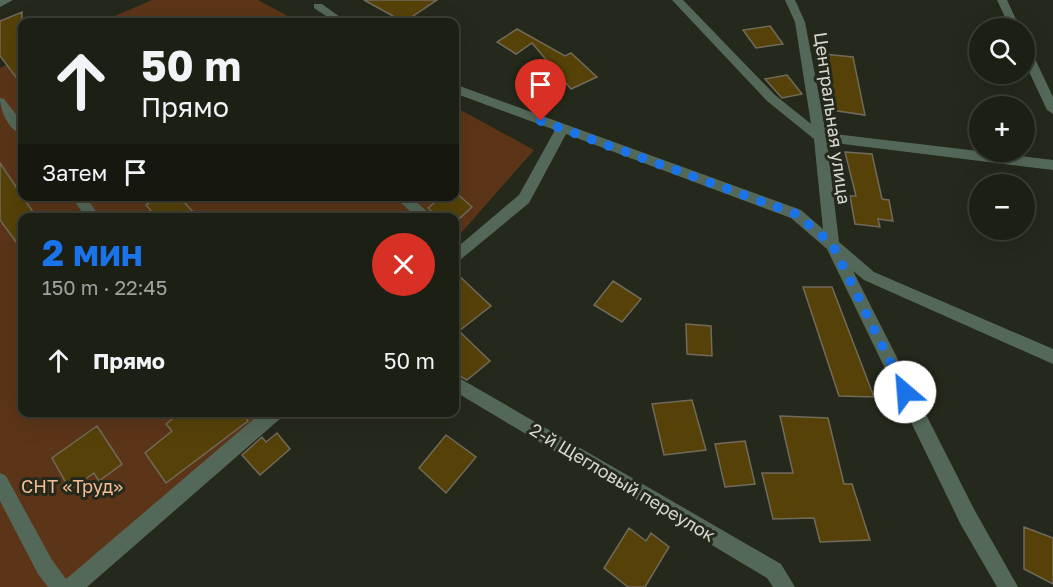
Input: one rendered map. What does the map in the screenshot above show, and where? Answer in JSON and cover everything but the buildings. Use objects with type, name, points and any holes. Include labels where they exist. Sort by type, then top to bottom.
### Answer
[{"type":"street","points":[[0,4],[8,0]]},
{"type":"street","points":[[677,0],[771,98],[820,137],[1053,165]]},
{"type":"street","name":"Центральная улица","points":[[790,0],[800,22],[820,137],[832,244]]},
{"type":"street","points":[[1002,0],[1010,18]]},
{"type":"street","points":[[318,6],[336,18]]},
{"type":"street","points":[[1035,72],[1053,110]]},
{"type":"street","points":[[459,90],[796,214],[869,276],[1053,357]]},
{"type":"street","points":[[0,102],[18,125]]},
{"type":"street","points":[[460,244],[524,198],[562,129]]},
{"type":"street","points":[[81,201],[90,213]]},
{"type":"street","points":[[406,201],[421,213]]},
{"type":"street","points":[[832,244],[968,518],[1008,587]]},
{"type":"street","name":"2-й Щегловый переулок","points":[[459,385],[774,571],[784,587]]},
{"type":"street","points":[[72,587],[262,417]]},
{"type":"street","points":[[0,482],[45,567],[60,587]]},
{"type":"green space","points":[[152,0],[258,0],[292,18],[110,18]]},
{"type":"green space","name":"СНТ «Труд»","points":[[18,60],[18,201],[459,201],[459,109],[534,150],[461,233],[459,239],[459,213],[18,213],[18,417],[262,417],[66,587],[0,587],[0,68]]},
{"type":"route","points":[[541,121],[796,214],[832,244],[905,392]]}]
